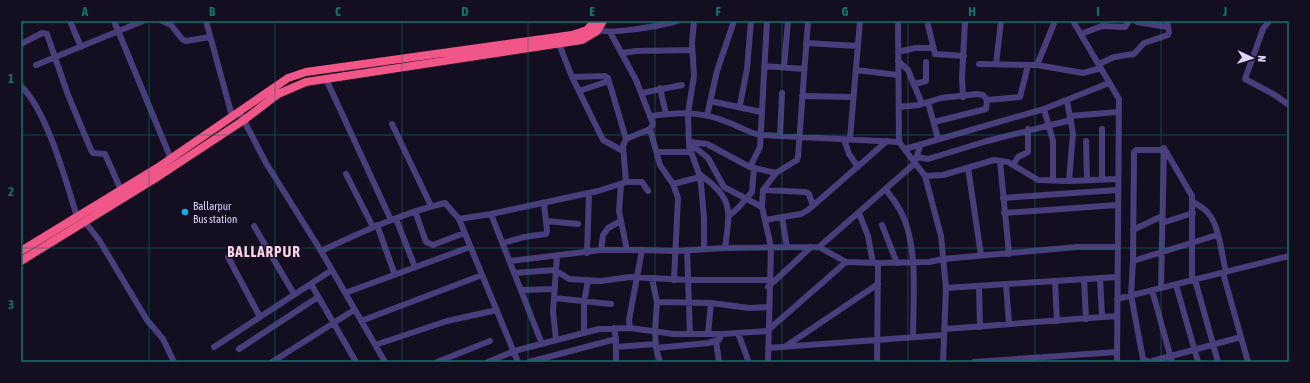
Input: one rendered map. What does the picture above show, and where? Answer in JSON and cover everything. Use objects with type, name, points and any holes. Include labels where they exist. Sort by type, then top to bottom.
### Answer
[{"type":"highway","points":[[21,251],[121,190],[159,171],[171,159],[288,78],[306,72],[572,35],[587,30],[603,21]]},
{"type":"highway","points":[[21,261],[85,222],[159,171],[244,120],[278,94],[290,88],[306,82],[582,40],[595,26]]},
{"type":"street","points":[[70,21],[82,47]]},
{"type":"street","points":[[114,21],[171,159]]},
{"type":"street","points":[[36,65],[143,21]]},
{"type":"street","points":[[162,21],[171,25],[182,39],[186,41],[210,36]]},
{"type":"street","points":[[206,21],[236,114],[244,120],[266,163],[321,251],[385,362]]},
{"type":"street","points":[[595,26],[610,32],[648,24],[677,21]]},
{"type":"street","points":[[694,21],[692,50],[694,76],[688,113],[689,146],[699,176],[704,218],[704,249]]},
{"type":"street","points":[[707,116],[720,60],[734,21]]},
{"type":"street","points":[[738,107],[743,94],[752,21]]},
{"type":"street","points":[[730,215],[752,192],[752,167],[760,150],[767,21]]},
{"type":"street","points":[[784,68],[788,21]]},
{"type":"street","points":[[768,362],[768,284],[771,247],[762,207],[763,190],[765,185],[776,173],[797,160],[808,21]]},
{"type":"street","points":[[858,167],[849,154],[847,139],[856,70],[860,21]]},
{"type":"street","points":[[898,21],[899,142],[914,164],[925,176],[941,236],[946,288],[943,362]]},
{"type":"street","points":[[963,96],[962,78],[965,21]]},
{"type":"street","points":[[996,64],[1001,21]]},
{"type":"street","points":[[1037,65],[1055,21]]},
{"type":"street","points":[[1073,21],[1118,99],[1116,299],[1117,362]]},
{"type":"street","points":[[1081,34],[1102,26],[1125,27],[1129,21]]},
{"type":"street","points":[[1269,21],[1263,29],[1245,79],[1275,94],[1289,105]]},
{"type":"street","points":[[979,64],[1037,65],[1083,73],[1100,66],[1114,57],[1136,53],[1144,43],[1168,35],[1167,24],[1137,22]]},
{"type":"street","points":[[928,25],[933,48],[936,54],[964,56]]},
{"type":"street","points":[[21,44],[46,32],[68,95],[91,150],[93,153],[105,154],[121,190]]},
{"type":"street","points":[[610,32],[622,53],[652,116],[653,124],[650,129],[626,139]]},
{"type":"street","points":[[806,43],[858,46]]},
{"type":"street","points":[[559,44],[570,75],[603,140],[623,151]]},
{"type":"street","points":[[898,52],[914,48],[933,48]]},
{"type":"street","points":[[622,53],[636,51],[692,50]]},
{"type":"street","points":[[898,61],[908,70],[925,103],[934,122],[938,139]]},
{"type":"street","points":[[915,84],[926,81],[926,62]]},
{"type":"street","points":[[986,100],[1020,97],[1028,65]]},
{"type":"street","points":[[764,66],[804,69]]},
{"type":"street","points":[[856,70],[898,75]]},
{"type":"street","points":[[572,77],[605,76],[609,81],[626,139],[623,151],[624,183],[619,211],[627,250]]},
{"type":"street","points":[[326,79],[394,219],[415,267]]},
{"type":"street","points":[[579,91],[609,81]]},
{"type":"street","points":[[905,149],[1044,109],[1110,83]]},
{"type":"street","points":[[642,93],[660,88],[682,85]]},
{"type":"street","points":[[21,86],[35,104],[45,126],[62,168],[77,217]]},
{"type":"street","points":[[660,88],[666,114]]},
{"type":"street","points":[[780,136],[782,93]]},
{"type":"street","points":[[899,107],[925,103],[941,98],[980,94],[986,100],[986,109],[934,122]]},
{"type":"street","points":[[802,96],[853,97]]},
{"type":"street","points":[[710,101],[761,112]]},
{"type":"street","points":[[1067,101],[1073,133],[1070,181]]},
{"type":"street","points":[[1044,109],[1049,124],[1054,156],[1053,180]]},
{"type":"street","points":[[917,157],[928,159],[1028,129],[1071,118],[1118,112]]},
{"type":"street","points":[[652,116],[688,113],[707,116],[727,122],[745,131],[761,135],[899,142]]},
{"type":"street","points":[[392,124],[431,206]]},
{"type":"street","points":[[650,129],[660,165],[673,184],[679,205],[674,280]]},
{"type":"street","points":[[1013,165],[1018,157],[1028,152],[1028,129]]},
{"type":"street","points":[[1102,130],[1102,179]]},
{"type":"street","points":[[765,220],[801,214],[813,206],[888,141]]},
{"type":"street","points":[[1086,141],[1086,180]]},
{"type":"street","points":[[657,152],[707,144],[752,167],[776,173]]},
{"type":"street","points":[[819,247],[914,164],[921,144]]},
{"type":"street","points":[[689,146],[697,149],[708,158],[724,187],[762,207]]},
{"type":"street","points":[[1218,362],[1212,344],[1193,280],[1193,202],[1190,190],[1165,148],[1163,150],[1136,150],[1134,152],[1133,261],[1131,296],[1145,361],[1149,362],[1171,359],[1194,349],[1212,344],[1241,337]]},
{"type":"street","points":[[1161,288],[1163,150]]},
{"type":"street","points":[[925,176],[943,175],[994,160],[1013,165],[1038,180],[1070,181],[1117,179]]},
{"type":"street","points":[[1000,161],[1009,254]]},
{"type":"street","points":[[968,168],[981,255]]},
{"type":"street","points":[[346,174],[375,226],[395,275]]},
{"type":"street","points":[[673,184],[699,176]]},
{"type":"street","points":[[699,176],[722,194],[730,215],[725,248]]},
{"type":"street","points":[[459,219],[544,204],[589,194],[624,183],[642,182],[648,191]]},
{"type":"street","points":[[763,190],[806,192],[809,194],[813,206]]},
{"type":"street","points":[[886,190],[900,210],[910,240],[912,262],[913,337]]},
{"type":"street","points":[[1003,198],[1117,190]]},
{"type":"street","points":[[587,252],[589,194]]},
{"type":"street","points":[[1193,202],[1204,208],[1210,214],[1217,235],[1225,273],[1248,362]]},
{"type":"street","points":[[321,251],[375,226],[414,211],[445,203],[459,219],[518,362]]},
{"type":"street","points":[[503,243],[524,237],[546,234],[544,204]]},
{"type":"street","points":[[1004,213],[1117,205]]},
{"type":"street","points":[[414,211],[426,242],[429,244],[433,245],[464,233]]},
{"type":"street","points":[[1133,230],[1162,220],[1193,212]]},
{"type":"street","points":[[859,213],[868,236],[875,263],[878,284],[877,362]]},
{"type":"street","points":[[491,214],[542,344]]},
{"type":"street","points":[[782,217],[787,247]]},
{"type":"street","points":[[546,221],[578,224]]},
{"type":"street","points":[[601,250],[603,235],[608,228],[621,221]]},
{"type":"street","points":[[85,222],[99,240],[147,320],[163,339],[174,362]]},
{"type":"street","points":[[882,225],[897,263]]},
{"type":"street","points":[[254,226],[294,294]]},
{"type":"street","points":[[1133,261],[1192,244],[1217,235]]},
{"type":"street","points":[[345,293],[470,247]]},
{"type":"street","points":[[514,273],[555,270],[569,279],[588,280],[637,278],[768,284],[811,247]]},
{"type":"street","points":[[510,261],[601,250],[676,251],[725,248],[819,247],[846,262],[897,263],[929,262],[981,255],[1009,254],[1077,247],[1117,247]]},
{"type":"street","points":[[630,328],[629,320],[642,250]]},
{"type":"street","points":[[687,250],[690,334]]},
{"type":"street","points":[[556,340],[554,324],[554,289],[557,256]]},
{"type":"street","points":[[1116,299],[1289,256]]},
{"type":"street","points":[[228,257],[260,316]]},
{"type":"street","points":[[488,362],[514,351],[599,329],[630,328],[690,334],[722,334],[767,331],[846,262]]},
{"type":"street","points":[[214,347],[332,270]]},
{"type":"street","points":[[361,321],[482,275]]},
{"type":"street","points":[[946,288],[1117,276]]},
{"type":"street","points":[[1100,278],[1102,317]]},
{"type":"street","points":[[652,279],[657,302],[655,331],[656,346],[660,362]]},
{"type":"street","points":[[1084,279],[1086,319]]},
{"type":"street","points":[[584,332],[584,302],[588,280]]},
{"type":"street","points":[[1055,281],[1057,321]]},
{"type":"street","points":[[311,284],[356,362]]},
{"type":"street","points":[[785,346],[878,284]]},
{"type":"street","points":[[1006,284],[1009,324]]},
{"type":"street","points":[[1176,284],[1198,362]]},
{"type":"street","points":[[978,286],[980,327]]},
{"type":"street","points":[[521,290],[554,289]]},
{"type":"street","points":[[1152,290],[1171,359]]},
{"type":"street","points":[[239,349],[318,297]]},
{"type":"street","points":[[554,298],[611,304]]},
{"type":"street","points":[[657,302],[711,303],[744,308],[768,307]]},
{"type":"street","points":[[708,334],[711,303]]},
{"type":"street","points":[[272,362],[354,310]]},
{"type":"street","points":[[375,345],[447,321],[497,310]]},
{"type":"street","points":[[768,348],[913,337],[980,327],[1116,316]]},
{"type":"street","points":[[614,328],[616,339],[616,362]]},
{"type":"street","points":[[738,333],[748,360]]},
{"type":"street","points":[[616,347],[708,343],[716,341],[722,334]]},
{"type":"street","points":[[529,362],[616,339]]},
{"type":"street","points":[[437,362],[490,341]]},
{"type":"street","points":[[716,341],[719,362]]},
{"type":"street","points":[[976,362],[1117,352]]},
{"type":"place","name":"Ballarpur Bus station","points":[[185,212]]},
{"type":"district","name":"BALLARPUR","points":[[264,251]]}]
